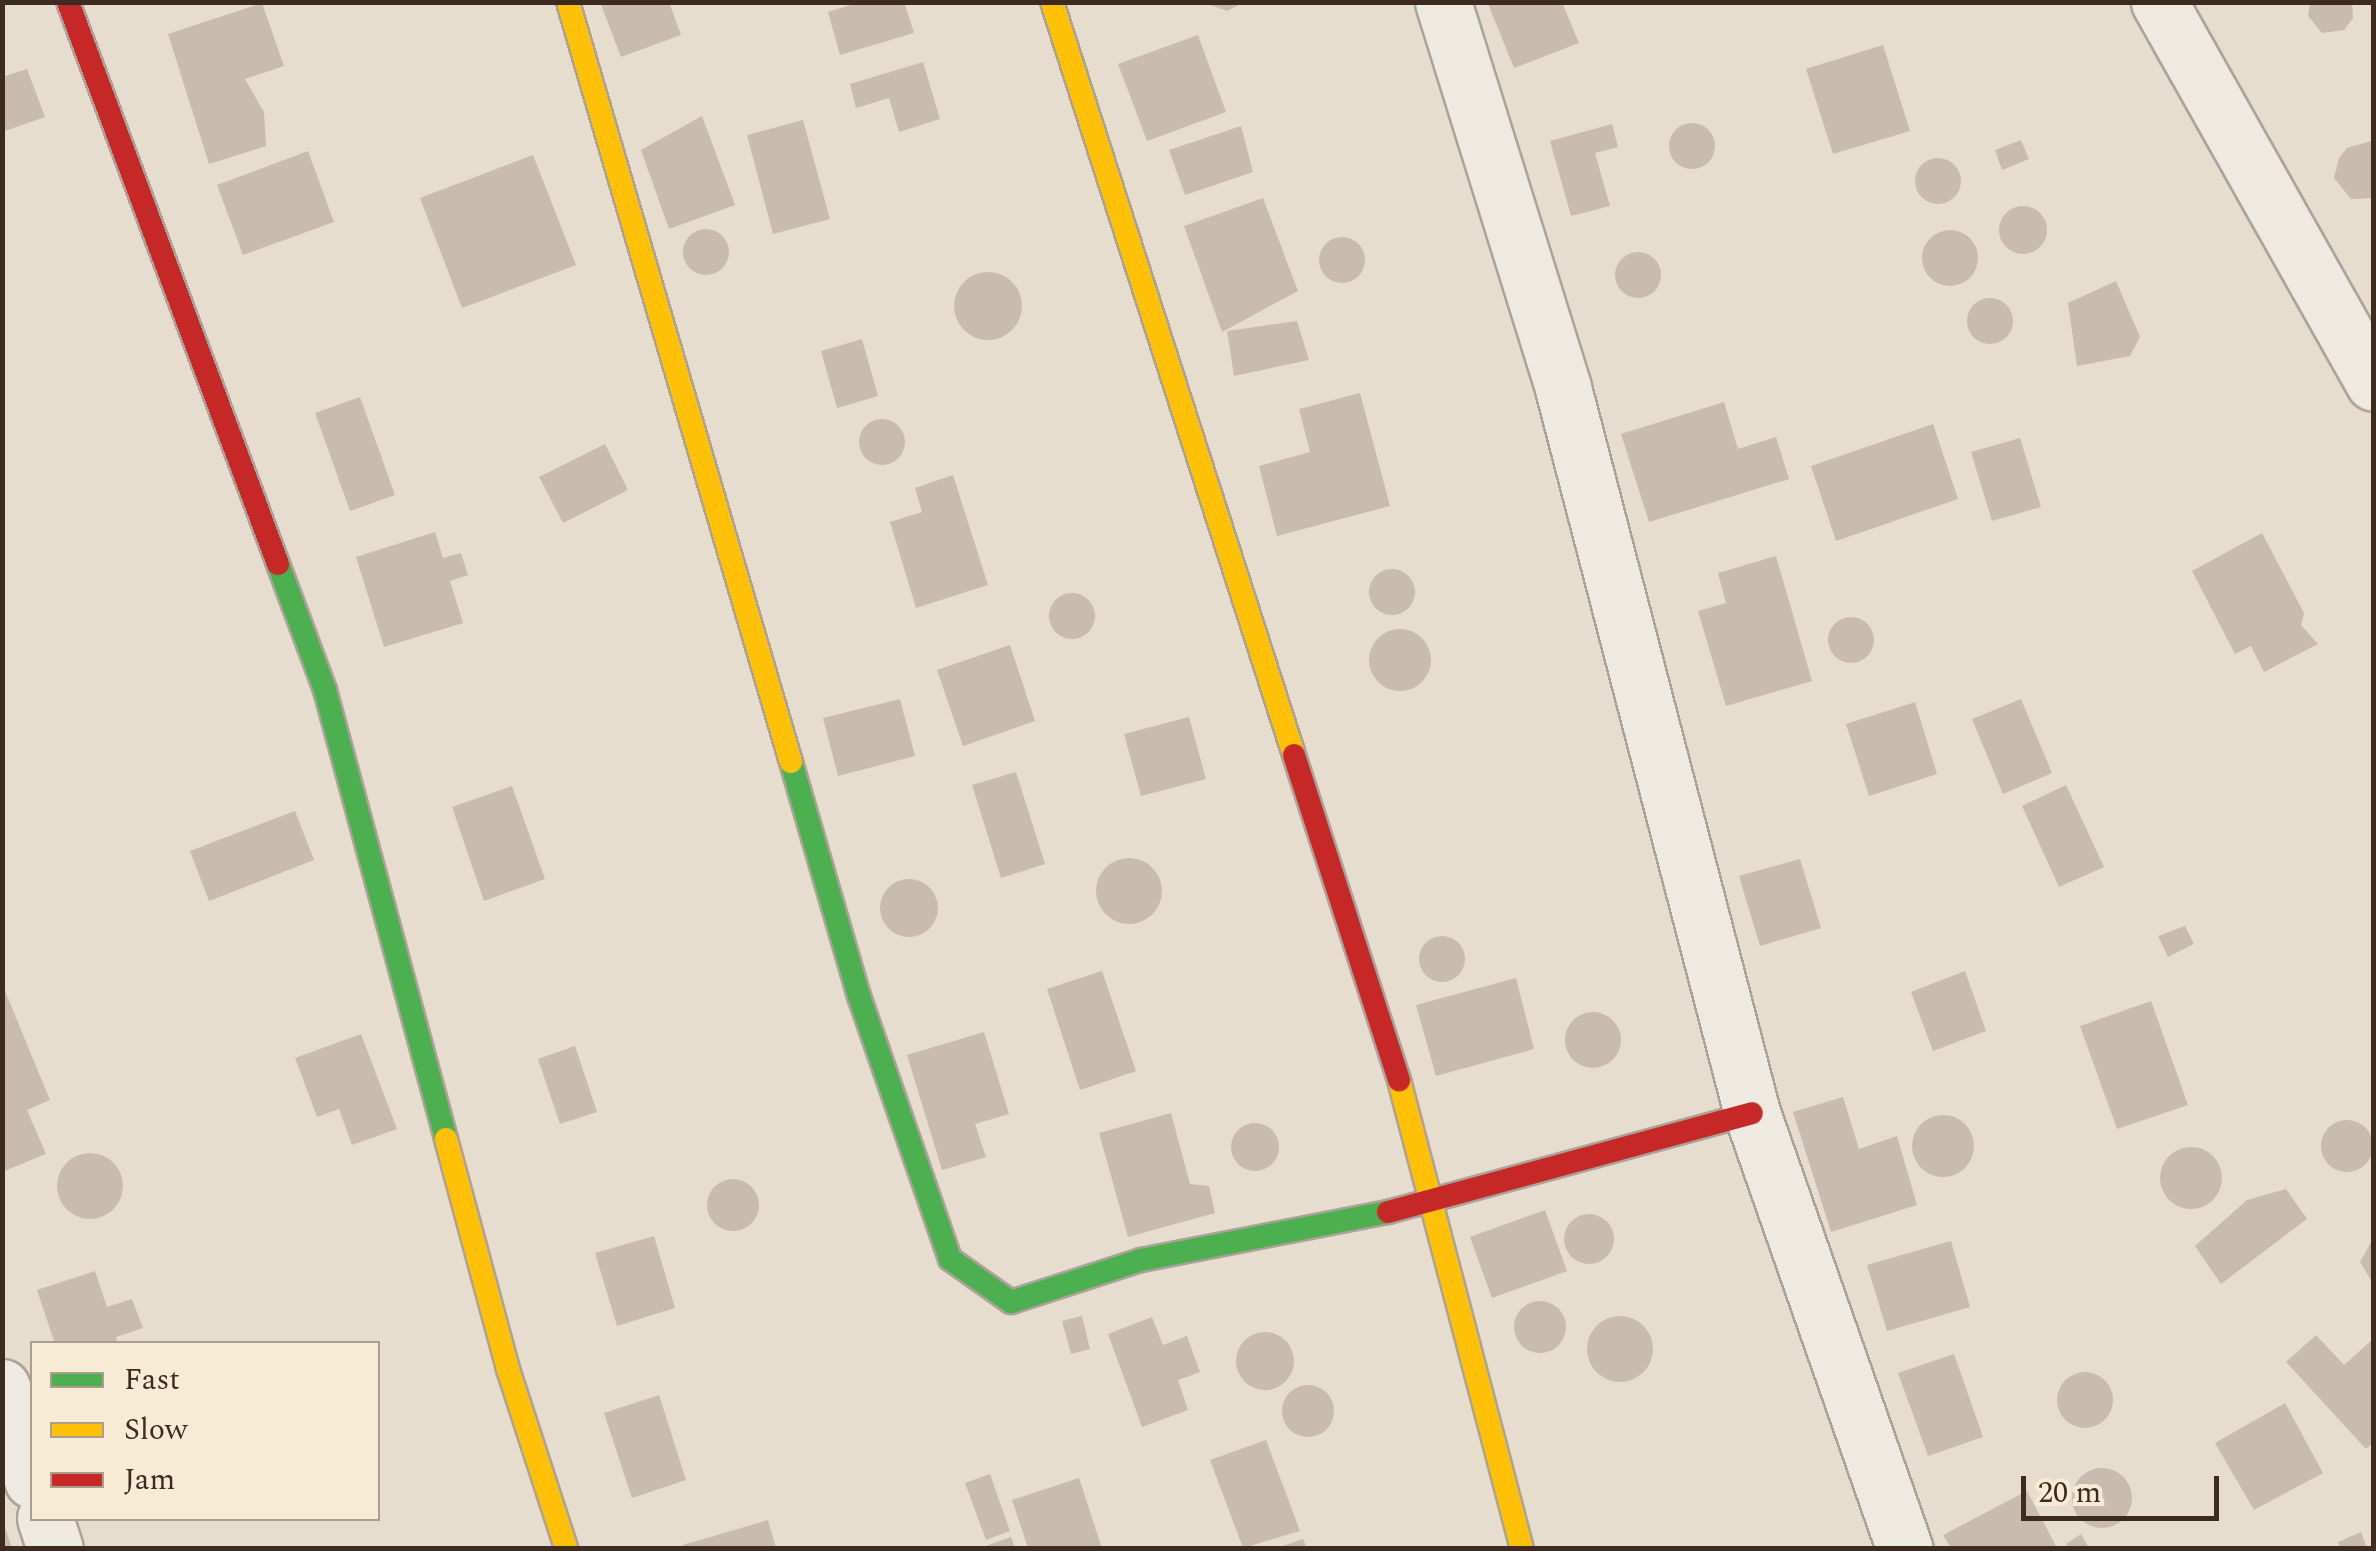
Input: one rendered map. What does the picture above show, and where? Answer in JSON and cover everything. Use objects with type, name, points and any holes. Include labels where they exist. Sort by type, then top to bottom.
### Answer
[{"type":"street","points":[[68,2],[325,690],[508,1370],[566,1548]]},
{"type":"street","points":[[568,2],[859,996],[950,1259],[1011,1302],[1141,1260],[1434,1204],[1752,1112]]},
{"type":"street","points":[[1052,2],[1434,1204],[1522,1548]]},
{"type":"street","points":[[1443,2],[1564,388],[1752,1112],[1904,1548]]},
{"type":"street","points":[[2159,2],[2374,384]]},
{"type":"street","points":[[2,1387],[30,1474]]},
{"type":"street","points":[[46,1521],[55,1548]]},
{"type":"building","points":[[600,2],[669,2],[681,35],[621,57]]},
{"type":"building","points":[[860,2],[904,2],[914,33],[840,55],[828,12]]},
{"type":"building","points":[[1203,2],[1244,2],[1227,11]]},
{"type":"building","points":[[1562,2],[1579,43],[1514,68],[1488,4]]},
{"type":"building","points":[[2310,2],[2352,2],[2353,18],[2344,30],[2322,33],[2308,16]]},
{"type":"building","points":[[262,3],[284,66],[245,79],[264,112],[266,146],[209,164],[168,34]]},
{"type":"building","points":[[1198,35],[1226,112],[1147,141],[1118,64]]},
{"type":"building","points":[[1883,45],[1910,131],[1833,154],[1806,69]]},
{"type":"building","points":[[923,62],[940,119],[899,132],[889,98],[856,108],[850,84]]},
{"type":"building","points":[[27,69],[45,117],[2,132],[2,77]]},
{"type":"building","points":[[702,116],[735,205],[669,229],[641,150]]},
{"type":"building","points":[[803,120],[830,219],[773,234],[747,135]]},
{"type":"building","points":[[1692,123],[1708,130],[1715,146],[1708,162],[1692,169],[1676,162],[1669,146],[1676,130]]},
{"type":"building","points":[[1612,124],[1618,147],[1595,153],[1610,206],[1571,216],[1550,141]]},
{"type":"building","points":[[1241,126],[1253,172],[1185,195],[1169,150]]},
{"type":"building","points":[[2021,140],[2029,159],[2002,170],[1995,150]]},
{"type":"building","points":[[2374,140],[2374,198],[2351,199],[2334,178],[2339,158],[2347,148]]},
{"type":"building","points":[[308,151],[334,222],[243,255],[217,185]]},
{"type":"building","points":[[533,155],[576,265],[462,308],[420,198]]},
{"type":"building","points":[[1938,158],[1954,165],[1961,181],[1954,197],[1938,204],[1922,197],[1915,181],[1922,165]]},
{"type":"building","points":[[1263,198],[1298,291],[1222,332],[1184,226]]},
{"type":"building","points":[[2023,206],[2040,213],[2047,230],[2040,247],[2023,254],[2006,247],[1999,230],[2006,213]]},
{"type":"building","points":[[706,229],[722,236],[729,252],[722,268],[706,275],[690,268],[683,252],[690,236]]},
{"type":"building","points":[[1950,230],[1970,238],[1978,258],[1970,278],[1950,286],[1930,278],[1922,258],[1930,238]]},
{"type":"building","points":[[1342,237],[1358,244],[1365,260],[1358,276],[1342,283],[1326,276],[1319,260],[1326,244]]},
{"type":"building","points":[[1638,252],[1654,259],[1661,275],[1654,291],[1638,298],[1622,291],[1615,275],[1622,259]]},
{"type":"building","points":[[988,272],[1012,282],[1022,306],[1012,330],[988,340],[964,330],[954,306],[964,282]]},
{"type":"building","points":[[2116,281],[2140,337],[2130,356],[2077,366],[2068,303]]},
{"type":"building","points":[[1990,298],[2006,305],[2013,321],[2006,337],[1990,344],[1974,337],[1967,321],[1974,305]]},
{"type":"building","points":[[1297,321],[1309,360],[1234,376],[1227,331]]},
{"type":"building","points":[[862,339],[878,396],[837,408],[821,351]]},
{"type":"building","points":[[1360,393],[1390,506],[1277,536],[1259,466],[1310,452],[1299,409]]},
{"type":"building","points":[[360,397],[395,495],[350,511],[315,413]]},
{"type":"building","points":[[1724,402],[1738,449],[1776,437],[1789,479],[1649,522],[1621,434]]},
{"type":"building","points":[[882,419],[898,426],[905,442],[898,458],[882,465],[866,458],[859,442],[866,426]]},
{"type":"building","points":[[1933,424],[1958,499],[1836,541],[1811,466]]},
{"type":"building","points":[[2020,438],[2041,507],[1992,521],[1971,452]]},
{"type":"building","points":[[605,444],[628,490],[563,523],[539,477]]},
{"type":"building","points":[[953,475],[988,585],[916,608],[890,522],[922,512],[915,488]]},
{"type":"building","points":[[435,532],[443,558],[461,553],[468,575],[450,581],[463,623],[384,647],[356,557]]},
{"type":"building","points":[[2262,533],[2304,613],[2301,625],[2318,644],[2264,672],[2251,646],[2235,654],[2192,571]]},
{"type":"building","points":[[1776,556],[1812,681],[1726,706],[1698,611],[1726,603],[1718,573]]},
{"type":"building","points":[[1392,569],[1408,576],[1415,592],[1408,608],[1392,615],[1376,608],[1369,592],[1376,576]]},
{"type":"building","points":[[1072,593],[1088,600],[1095,616],[1088,632],[1072,639],[1056,632],[1049,616],[1056,600]]},
{"type":"building","points":[[1851,617],[1867,624],[1874,640],[1867,656],[1851,663],[1835,656],[1828,640],[1835,624]]},
{"type":"building","points":[[1400,629],[1422,638],[1431,660],[1422,682],[1400,691],[1378,682],[1369,660],[1378,638]]},
{"type":"building","points":[[1010,645],[1035,721],[963,746],[937,670]]},
{"type":"building","points":[[900,699],[915,756],[838,776],[823,718]]},
{"type":"building","points":[[2021,699],[2052,773],[2003,794],[1972,719]]},
{"type":"building","points":[[1915,702],[1937,774],[1869,796],[1846,724]]},
{"type":"building","points":[[1189,717],[1206,779],[1141,796],[1124,734]]},
{"type":"building","points":[[1016,772],[1045,864],[1001,878],[972,785]]},
{"type":"building","points":[[2066,785],[2104,867],[2059,887],[2022,806]]},
{"type":"building","points":[[512,786],[545,879],[484,901],[452,807]]},
{"type":"building","points":[[295,811],[314,860],[209,901],[190,851]]},
{"type":"building","points":[[1129,858],[1152,868],[1162,891],[1152,914],[1129,924],[1106,914],[1096,891],[1106,868]]},
{"type":"building","points":[[1800,859],[1821,928],[1760,946],[1739,876]]},
{"type":"building","points":[[909,879],[929,888],[938,908],[929,928],[909,937],[889,928],[880,908],[889,888]]},
{"type":"building","points":[[2185,926],[2194,944],[2168,957],[2158,936]]},
{"type":"building","points":[[1442,936],[1458,943],[1465,959],[1458,975],[1442,982],[1426,975],[1419,959],[1426,943]]},
{"type":"building","points":[[1102,971],[1136,1071],[1080,1090],[1047,989]]},
{"type":"building","points":[[1965,971],[1986,1031],[1933,1051],[1911,992]]},
{"type":"building","points":[[1516,978],[1534,1049],[1436,1076],[1416,1005]]},
{"type":"building","points":[[3,986],[50,1100],[27,1110],[46,1154],[2,1172]]},
{"type":"building","points":[[2151,1001],[2188,1105],[2117,1129],[2080,1026]]},
{"type":"building","points":[[1593,1012],[1613,1020],[1621,1040],[1613,1060],[1593,1068],[1573,1060],[1565,1040],[1573,1020]]},
{"type":"building","points":[[984,1032],[1009,1114],[975,1124],[986,1157],[942,1170],[907,1055]]},
{"type":"building","points":[[361,1034],[397,1129],[352,1145],[339,1109],[317,1117],[295,1058]]},
{"type":"building","points":[[575,1046],[597,1112],[560,1124],[538,1059]]},
{"type":"building","points":[[1843,1097],[1859,1149],[1897,1136],[1917,1205],[1831,1232],[1793,1112]]},
{"type":"building","points":[[1171,1113],[1190,1184],[1209,1186],[1215,1213],[1128,1237],[1099,1133]]},
{"type":"building","points":[[1943,1115],[1965,1124],[1974,1146],[1965,1168],[1943,1177],[1921,1168],[1912,1146],[1921,1124]]},
{"type":"building","points":[[2347,1120],[2365,1128],[2373,1146],[2365,1164],[2347,1172],[2329,1164],[2321,1146],[2329,1128]]},
{"type":"building","points":[[1255,1123],[1272,1130],[1279,1147],[1272,1164],[1255,1171],[1238,1164],[1231,1147],[1238,1130]]},
{"type":"building","points":[[2191,1147],[2213,1156],[2222,1178],[2213,1200],[2191,1209],[2169,1200],[2160,1178],[2169,1156]]},
{"type":"building","points":[[90,1153],[113,1163],[123,1186],[113,1209],[90,1219],[67,1209],[57,1186],[67,1163]]},
{"type":"building","points":[[733,1179],[751,1187],[759,1205],[751,1223],[733,1231],[715,1223],[707,1205],[715,1187]]},
{"type":"building","points":[[2286,1189],[2307,1219],[2221,1284],[2195,1246],[2247,1200]]},
{"type":"building","points":[[1545,1210],[1567,1271],[1492,1298],[1470,1237]]},
{"type":"building","points":[[1589,1214],[1607,1221],[1614,1239],[1607,1257],[1589,1264],[1571,1257],[1564,1239],[1571,1221]]},
{"type":"building","points":[[654,1236],[675,1308],[617,1326],[595,1253]]},
{"type":"building","points":[[2374,1237],[2374,1285],[2360,1262]]},
{"type":"building","points":[[1951,1241],[1970,1307],[1887,1331],[1867,1265]]},
{"type":"building","points":[[95,1271],[107,1307],[132,1299],[143,1328],[116,1337],[117,1341],[54,1341],[37,1290]]},
{"type":"building","points":[[1540,1301],[1558,1309],[1566,1327],[1558,1345],[1540,1353],[1522,1345],[1514,1327],[1522,1309]]},
{"type":"building","points":[[1082,1316],[1090,1349],[1071,1354],[1062,1321]]},
{"type":"building","points":[[1620,1316],[1643,1326],[1653,1349],[1643,1372],[1620,1382],[1597,1372],[1587,1349],[1597,1326]]},
{"type":"building","points":[[1152,1317],[1163,1345],[1187,1336],[1200,1372],[1178,1380],[1188,1410],[1142,1427],[1108,1334]]},
{"type":"building","points":[[1265,1332],[1286,1340],[1294,1361],[1286,1382],[1265,1390],[1244,1382],[1236,1361],[1244,1340]]},
{"type":"building","points":[[2316,1335],[2344,1365],[2374,1338],[2374,1442],[2366,1449],[2286,1362]]},
{"type":"building","points":[[1954,1354],[1983,1437],[1928,1456],[1898,1373]]},
{"type":"building","points":[[2085,1372],[2104,1381],[2113,1400],[2104,1419],[2085,1428],[2066,1419],[2057,1400],[2066,1381]]},
{"type":"building","points":[[1308,1385],[1327,1392],[1334,1411],[1327,1430],[1308,1437],[1289,1430],[1282,1411],[1289,1392]]},
{"type":"building","points":[[659,1395],[686,1480],[632,1498],[604,1413]]},
{"type":"building","points":[[2285,1403],[2323,1473],[2254,1510],[2215,1443]]},
{"type":"building","points":[[1266,1440],[1300,1531],[1243,1548],[1210,1460]]},
{"type":"building","points":[[2102,1468],[2123,1477],[2132,1498],[2123,1519],[2102,1528],[2081,1519],[2072,1498],[2081,1477]]},
{"type":"building","points":[[990,1474],[1010,1531],[986,1540],[965,1483]]},
{"type":"building","points":[[1079,1478],[1102,1548],[1028,1548],[1012,1500]]},
{"type":"building","points":[[2027,1491],[2057,1548],[1951,1548],[1943,1535]]},
{"type":"building","points":[[768,1520],[776,1548],[683,1545]]},
{"type":"building","points":[[3,1522],[12,1548],[2,1548]]},
{"type":"building","points":[[2361,1532],[2367,1548],[2340,1548],[2338,1542]]},
{"type":"building","points":[[2081,1534],[2089,1548],[2069,1548],[2066,1544]]},
{"type":"building","points":[[1011,1537],[1015,1548],[980,1548]]},
{"type":"building","points":[[1303,1539],[1307,1548],[1277,1548]]},
{"type":"traffic: fast","points":[[278,564],[325,690],[446,1139]]},
{"type":"traffic: fast","points":[[791,762],[859,996],[950,1259],[1011,1302],[1141,1260],[1388,1212]]},
{"type":"traffic: slow","points":[[568,2],[791,762]]},
{"type":"traffic: slow","points":[[1052,2],[1294,755]]},
{"type":"traffic: slow","points":[[1399,1080],[1522,1548]]},
{"type":"traffic: slow","points":[[446,1139],[508,1369],[566,1548]]},
{"type":"traffic: jam","points":[[68,2],[278,564]]},
{"type":"traffic: jam","points":[[1294,755],[1399,1080]]},
{"type":"traffic: jam","points":[[1388,1212],[1752,1113]]}]
